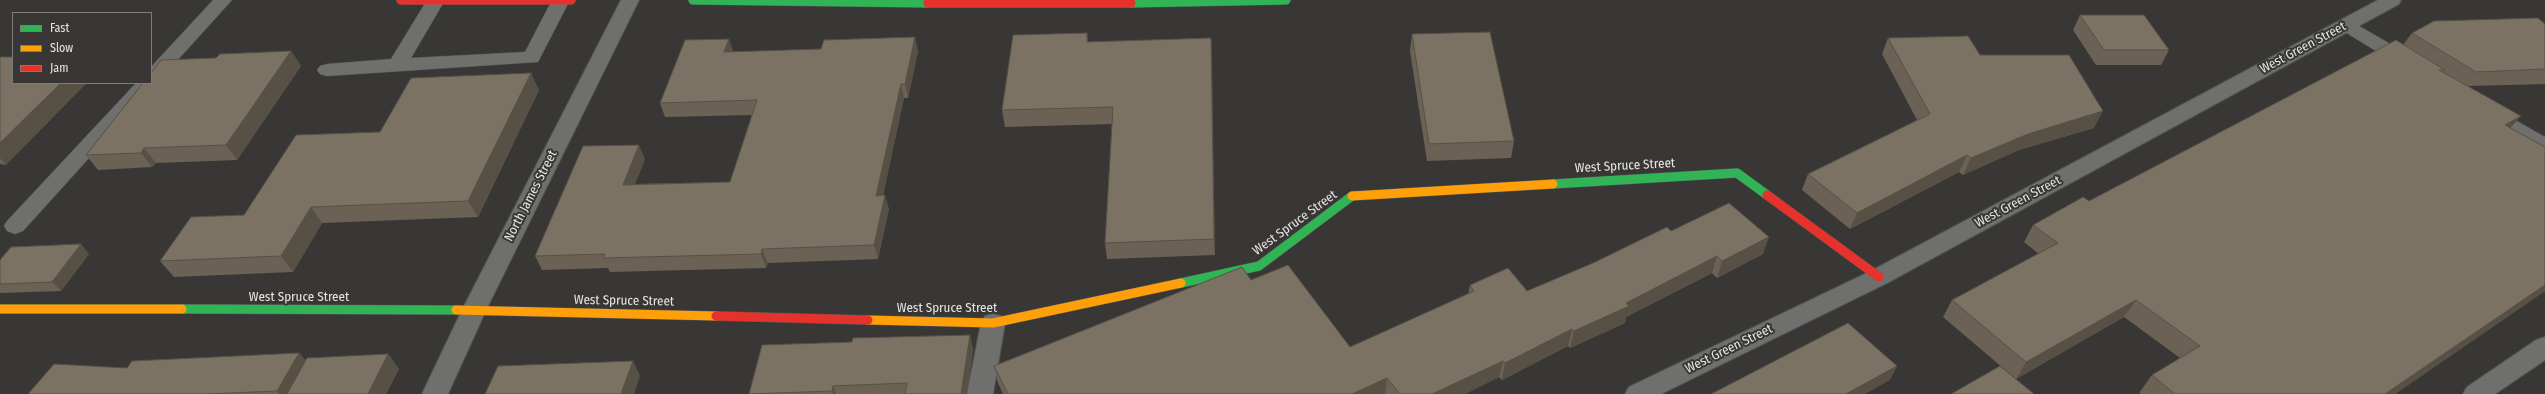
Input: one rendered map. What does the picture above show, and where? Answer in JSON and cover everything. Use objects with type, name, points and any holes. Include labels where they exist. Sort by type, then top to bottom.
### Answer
[{"type":"main road","points":[[401,0],[570,0]]},
{"type":"main road","points":[[693,0],[1067,2],[1286,0]]},
{"type":"main road","name":"West Spruce Street","points":[[0,309],[474,310],[993,323],[1259,266],[1354,196],[1737,173],[1879,277]]},
{"type":"street","name":"North James Street","points":[[435,394],[474,310],[630,0]]},
{"type":"street","name":"West Green Street","points":[[1638,394],[1879,277],[2392,0]]},
{"type":"street","points":[[980,394],[993,323]]},
{"type":"street","points":[[2476,394],[2545,347]]},
{"type":"lane","points":[[152,78],[223,0]]},
{"type":"lane","points":[[397,65],[436,0]]},
{"type":"lane","points":[[327,70],[531,58],[561,0]]},
{"type":"lane","points":[[2347,25],[2420,69]]},
{"type":"lane","points":[[15,226],[146,84]]},
{"type":"lane","points":[[2472,102],[2545,146]]},
{"type":"building","points":[[2080,15],[2144,15],[2169,50],[2104,50]]},
{"type":"building","points":[[2538,18],[2545,24],[2545,69],[2476,72],[2412,33],[2434,21]]},
{"type":"building","points":[[1490,32],[1514,141],[1429,144],[1412,34]]},
{"type":"building","points":[[1087,33],[1087,42],[1211,38],[1214,239],[1105,243],[1113,107],[1002,110],[1013,35]]},
{"type":"building","points":[[1968,36],[1980,55],[2069,55],[2103,111],[2028,134],[1971,158],[1967,155],[1857,213],[1808,174],[1930,114],[1888,38]]},
{"type":"building","points":[[915,37],[905,84],[901,84],[876,196],[885,195],[874,245],[762,249],[761,254],[603,258],[605,254],[535,256],[583,146],[639,145],[623,185],[730,182],[757,100],[660,103],[685,40],[729,39],[724,52],[821,49],[824,40]]},
{"type":"building","points":[[2396,40],[2445,70],[2439,70],[2521,116],[2505,125],[2545,147],[2545,285],[2385,394],[2175,394],[2152,375],[2200,346],[2136,300],[2026,362],[1952,300],[2058,243],[2033,225],[2083,197],[2089,201]]},
{"type":"building","points":[[291,51],[226,145],[144,148],[141,153],[86,155],[142,84],[152,84],[152,72],[161,60],[216,58],[220,54]]},
{"type":"building","points":[[0,57],[12,57],[12,84],[60,84],[0,143]]},
{"type":"building","points":[[531,73],[468,201],[311,207],[281,256],[160,261],[191,217],[244,215],[296,135],[380,132],[411,78]]},
{"type":"building","points":[[1729,203],[1769,237],[1722,261],[1717,256],[1626,303],[1629,306],[1574,331],[1572,329],[1505,363],[1503,361],[1432,394],[1400,394],[1387,378],[1352,394],[1008,394],[994,366],[1242,267],[1251,280],[1288,265],[1350,347],[1474,291],[1470,285],[1508,268],[1527,291],[1593,263],[1667,227],[1671,231]]},
{"type":"building","points":[[81,244],[52,282],[0,284],[0,260],[11,247]]},
{"type":"building","points":[[1848,323],[1897,366],[1846,394],[1711,394]]},
{"type":"building","points":[[970,335],[961,394],[905,394],[907,383],[833,386],[832,391],[749,394],[762,345],[852,342],[853,338]]},
{"type":"building","points":[[299,353],[277,391],[207,394],[28,394],[54,364],[127,368],[132,361]]},
{"type":"building","points":[[388,354],[368,394],[287,394],[307,358]]},
{"type":"building","points":[[633,361],[621,394],[485,394],[498,366]]},
{"type":"building","points":[[2000,366],[2034,394],[1951,394]]},
{"type":"traffic: fast","points":[[693,0],[928,3]]},
{"type":"traffic: fast","points":[[1131,3],[1286,0]]},
{"type":"traffic: fast","points":[[1553,184],[1737,173],[1767,195]]},
{"type":"traffic: fast","points":[[1181,283],[1259,266],[1352,196]]},
{"type":"traffic: fast","points":[[182,309],[456,310]]},
{"type":"traffic: slow","points":[[1352,196],[1553,184]]},
{"type":"traffic: slow","points":[[868,320],[993,323],[1181,283]]},
{"type":"traffic: slow","points":[[0,309],[182,309]]},
{"type":"traffic: slow","points":[[456,310],[716,316]]},
{"type":"traffic: jam","points":[[401,0],[571,0]]},
{"type":"traffic: jam","points":[[928,3],[1131,3]]},
{"type":"traffic: jam","points":[[1767,195],[1879,277]]},
{"type":"traffic: jam","points":[[716,316],[868,320]]}]
